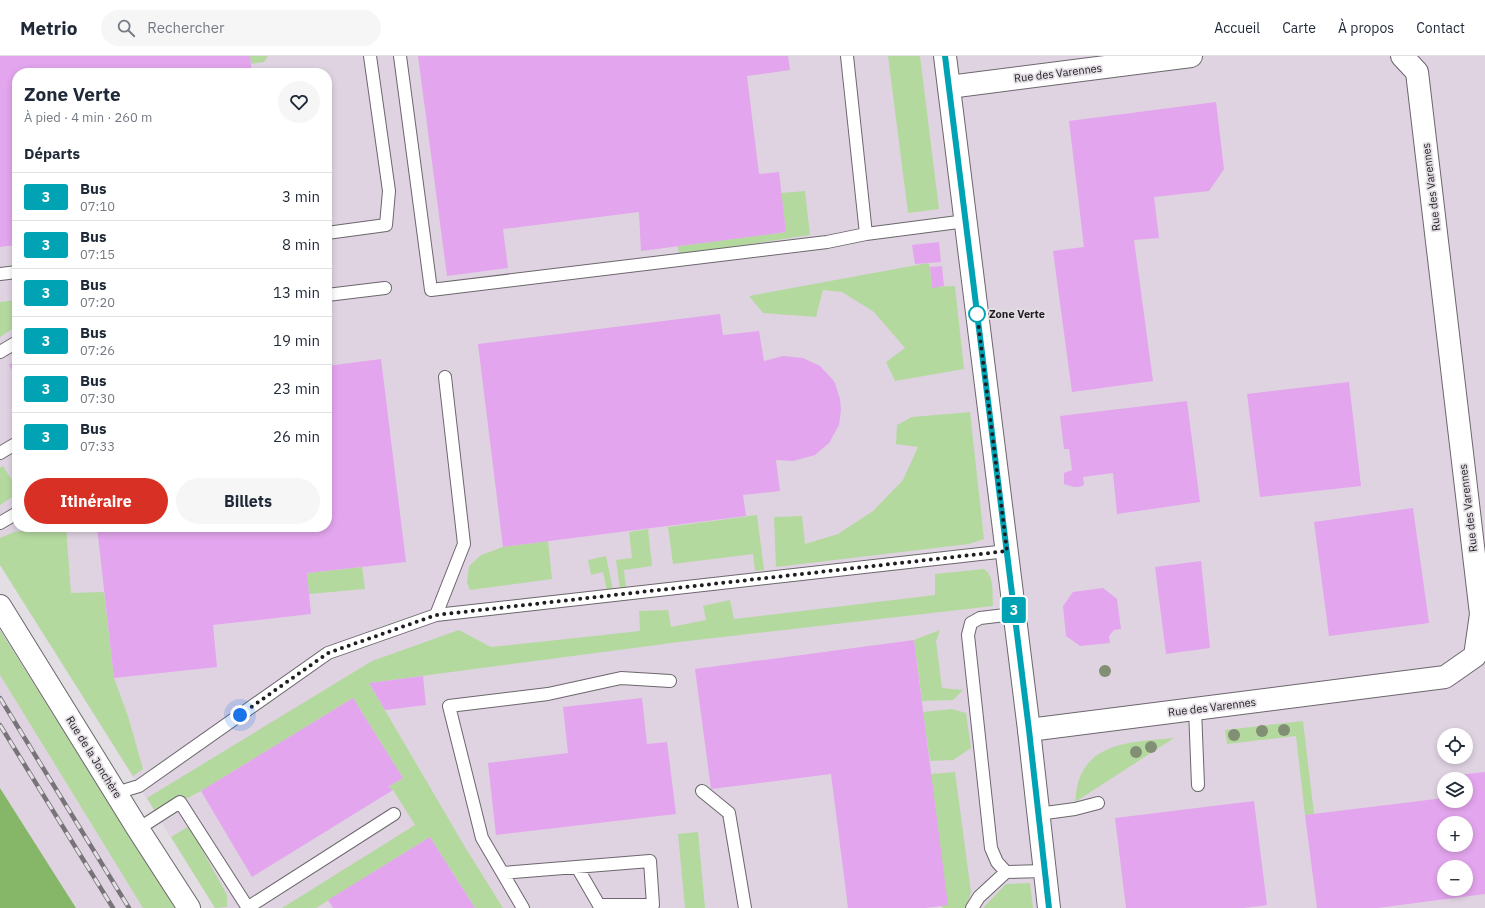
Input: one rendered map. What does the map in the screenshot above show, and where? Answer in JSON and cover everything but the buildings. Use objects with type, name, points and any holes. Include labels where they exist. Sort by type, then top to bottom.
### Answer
[{"type":"street","points":[[945,56],[1029,730],[1049,908]]},
{"type":"street","name":"Rue des Varennes","points":[[949,87],[1191,56]]},
{"type":"street","name":"Rue des Varennes","points":[[1029,730],[1445,677],[1475,656],[1481,637],[1481,614],[1417,72],[1402,56]]},
{"type":"street","name":"Rue de la Jonchère","points":[[0,606],[116,794],[189,908]]},
{"type":"lane","points":[[332,231],[386,225],[389,191],[370,56]]},
{"type":"lane","points":[[400,56],[430,290],[827,242],[866,234],[966,221]]},
{"type":"lane","points":[[848,56],[866,234]]},
{"type":"lane","points":[[0,274],[12,273]]},
{"type":"lane","points":[[332,294],[385,288]]},
{"type":"lane","points":[[0,352],[12,345]]},
{"type":"lane","points":[[436,615],[464,544],[445,377]]},
{"type":"lane","points":[[0,453],[12,446]]},
{"type":"lane","points":[[0,523],[12,516]]},
{"type":"lane","points":[[116,794],[139,786],[328,653],[436,615],[1007,551]]},
{"type":"lane","points":[[1006,872],[997,862],[991,848],[968,635],[971,624],[980,618],[1014,614]]},
{"type":"lane","points":[[523,908],[482,838],[449,706],[548,694],[621,678],[670,681]]},
{"type":"lane","points":[[1195,709],[1198,786]]},
{"type":"lane","points":[[702,791],[729,813],[745,908]]},
{"type":"lane","points":[[138,829],[180,802],[247,908],[394,814]]},
{"type":"lane","points":[[1038,814],[1075,809],[1098,803]]},
{"type":"lane","points":[[502,873],[650,861],[653,905],[599,905],[577,867]]},
{"type":"lane","points":[[972,908],[979,897],[1006,872],[1045,871]]},
{"type":"shaded area","points":[[0,56],[1485,56],[1485,908],[215,908],[0,565]]},
{"type":"shaded area","points":[[0,675],[143,908],[76,908],[0,788]]},
{"type":"green space","points":[[250,56],[268,56],[264,62],[251,64]]},
{"type":"green space","points":[[888,56],[920,56],[939,209],[908,213]]},
{"type":"green space","points":[[805,191],[810,235],[679,255],[678,246],[786,232],[781,193]]},
{"type":"green space","points":[[928,263],[930,267],[932,287],[955,286],[964,369],[895,381],[886,362],[905,348],[874,312],[842,292],[823,290],[816,317],[763,313],[749,296]]},
{"type":"green space","points":[[12,301],[12,329],[0,337],[0,302]]},
{"type":"green space","points":[[970,412],[984,539],[969,544],[776,567],[774,517],[802,516],[805,544],[838,534],[873,511],[903,480],[918,447],[896,444],[897,425],[912,417]]},
{"type":"green space","points":[[3,466],[12,480],[12,497],[0,505],[0,468]]},
{"type":"green space","points":[[757,515],[764,570],[755,571],[753,554],[673,564],[668,527]]},
{"type":"green space","points":[[648,529],[652,566],[624,570],[626,588],[620,589],[616,560],[632,558],[629,532]]},
{"type":"green space","points":[[14,532],[66,532],[71,593],[104,592],[114,678],[128,716],[143,769],[133,776],[0,565],[0,538]]},
{"type":"green space","points":[[548,541],[552,579],[470,590],[467,583],[469,566],[481,555],[503,547]]},
{"type":"green space","points":[[606,556],[613,590],[607,591],[603,572],[591,575],[588,560]]},
{"type":"green space","points":[[362,567],[365,589],[309,594],[307,573]]},
{"type":"green space","points":[[984,569],[990,576],[993,591],[993,606],[679,642],[369,683],[465,847],[503,908],[475,908],[430,837],[316,908],[282,908],[415,825],[393,790],[388,787],[403,778],[353,698],[201,791],[157,814],[147,798],[372,661],[459,630],[491,647],[640,631],[639,611],[668,610],[671,627],[706,620],[703,606],[730,600],[734,619],[935,595],[935,574]]},
{"type":"green space","points":[[0,630],[175,908],[143,908],[0,675]]},
{"type":"green space","points":[[940,630],[936,641],[942,688],[963,690],[953,700],[922,701],[914,640]]},
{"type":"green space","points":[[952,709],[966,713],[971,748],[953,760],[930,761],[923,712]]},
{"type":"green space","points":[[1303,721],[1314,814],[1305,815],[1296,736],[1227,744],[1225,730]]},
{"type":"green space","points":[[1174,738],[1075,802],[1077,787],[1083,772],[1091,760],[1102,752],[1115,746],[1130,743]]},
{"type":"green space","points":[[955,772],[971,892],[965,908],[943,908],[941,906],[931,774]]},
{"type":"green space","points":[[0,788],[76,908],[0,908]]},
{"type":"green space","points":[[189,826],[227,895],[227,907],[215,908],[171,837]]},
{"type":"green space","points":[[698,832],[705,908],[685,908],[678,834]]},
{"type":"green space","points":[[1030,883],[1033,908],[983,908],[1006,884]]},
{"type":"railway","points":[[0,698],[129,908]]},
{"type":"railway","points":[[0,725],[113,908]]},
{"type":"bus line","name":"3","points":[[945,56],[1029,730],[1049,908]]},
{"type":"place","name":"Zone Verte","points":[[977,314]]},
{"type":"route","points":[[240,715],[328,653],[436,615],[1007,551],[977,314]]}]
